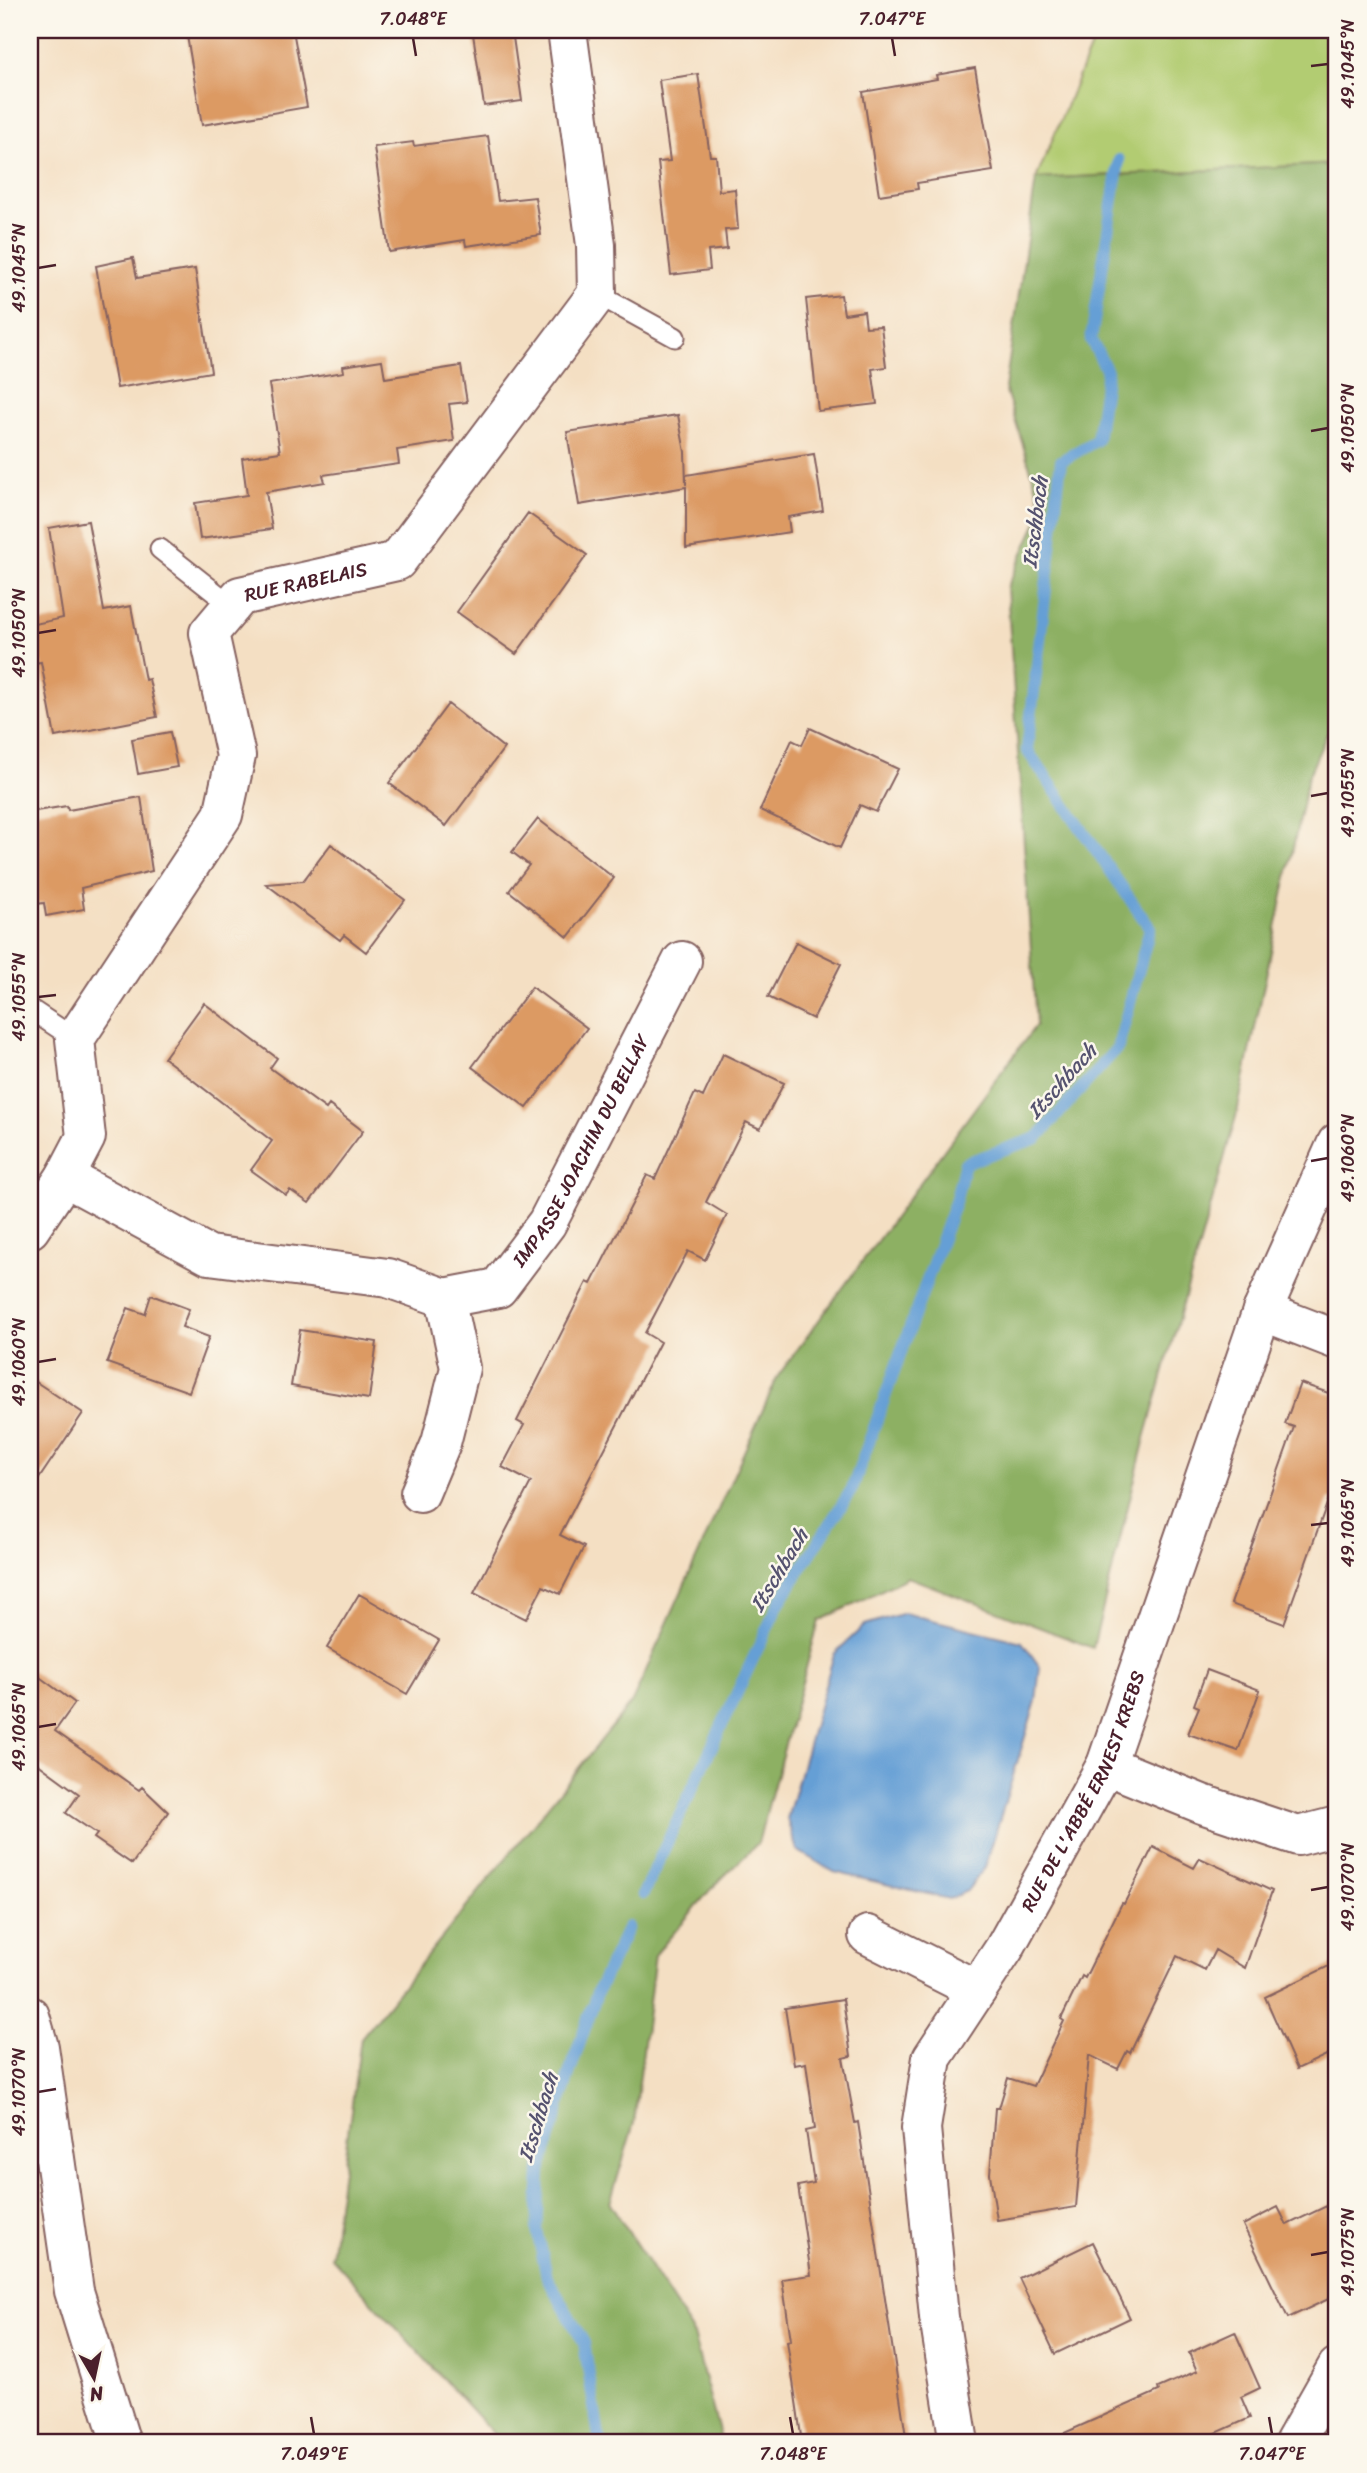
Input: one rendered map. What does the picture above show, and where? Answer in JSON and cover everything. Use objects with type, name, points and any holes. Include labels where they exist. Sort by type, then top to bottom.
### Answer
[{"type":"street","points":[[567,30],[596,245],[597,294]]},
{"type":"street","name":"RUE RABELAIS","points":[[75,1039],[223,815],[236,756],[209,633],[240,596],[397,561],[597,294]]},
{"type":"street","name":"IMPASSE JOACHIM DU BELLAY","points":[[445,1298],[498,1288],[547,1223],[681,961]]},
{"type":"street","points":[[30,1229],[65,1177],[86,1136],[75,1039]]},
{"type":"street","name":"RUE DE L'ABBÉ ERNEST KREBS","points":[[959,2443],[939,2316],[920,2128],[932,2058],[1004,1949],[1106,1765],[1262,1311],[1337,1143]]},
{"type":"street","points":[[65,1177],[209,1255],[388,1278],[445,1298],[460,1368],[441,1443],[420,1493]]},
{"type":"street","points":[[1262,1311],[1337,1340]]},
{"type":"street","points":[[1106,1765],[1202,1804],[1298,1836],[1337,1826]]},
{"type":"street","points":[[868,1935],[977,1990]]},
{"type":"street","points":[[30,2015],[39,2047],[74,2291],[121,2443]]},
{"type":"street","points":[[1294,2443],[1337,2367]]},
{"type":"lane","points":[[597,294],[674,337]]},
{"type":"lane","points":[[160,549],[232,606]]},
{"type":"lane","points":[[30,1009],[75,1039]]},
{"type":"green space","points":[[1176,30],[1337,30],[1337,164],[1036,179],[1094,39],[1173,39]]},
{"type":"green space","points":[[1337,164],[1337,711],[1308,777],[1237,1113],[1145,1438],[1093,1648],[908,1577],[819,1621],[758,1843],[710,1890],[655,1955],[634,2123],[610,2203],[692,2331],[722,2443],[502,2443],[331,2257],[361,2038],[632,1702],[778,1376],[1036,1025],[1007,588],[1043,509],[1005,388],[1036,179]]},
{"type":"water","points":[[904,1613],[1022,1642],[1040,1667],[1036,1701],[985,1867],[967,1891],[949,1899],[834,1872],[797,1850],[787,1819],[834,1654],[865,1625]]},
{"type":"building","points":[[186,30],[293,30],[307,107],[202,125]]},
{"type":"building","points":[[512,30],[522,101],[484,106],[473,34]]},
{"type":"building","points":[[975,68],[993,171],[917,183],[918,189],[879,195],[863,92],[937,79],[936,75]]},
{"type":"building","points":[[698,74],[710,156],[716,156],[719,191],[735,189],[738,229],[725,230],[727,249],[708,251],[710,270],[671,275],[658,162],[670,161],[659,80]]},
{"type":"building","points":[[488,136],[498,201],[535,197],[541,235],[466,246],[465,240],[389,252],[374,147],[413,142],[414,146]]},
{"type":"building","points":[[133,258],[137,278],[195,269],[211,372],[117,388],[96,266]]},
{"type":"building","points":[[841,295],[844,314],[864,311],[866,327],[881,326],[886,367],[872,369],[877,404],[818,411],[806,299]]},
{"type":"building","points":[[382,360],[385,378],[461,366],[467,402],[449,404],[454,441],[397,450],[399,464],[323,475],[325,482],[266,492],[272,529],[200,539],[195,503],[247,495],[242,458],[280,452],[269,384],[344,372],[343,366]]},
{"type":"building","points":[[678,415],[685,452],[686,485],[686,475],[814,454],[823,511],[788,517],[790,532],[686,548],[686,487],[579,505],[567,432]]},
{"type":"building","points":[[528,513],[587,555],[516,654],[457,612]]},
{"type":"building","points":[[88,521],[104,611],[131,606],[145,680],[149,679],[157,717],[55,737],[41,662],[34,663],[30,625],[63,618],[49,528]]},
{"type":"building","points":[[448,704],[504,748],[446,826],[389,783]]},
{"type":"building","points":[[810,728],[898,769],[876,812],[860,805],[840,848],[760,810],[792,740],[802,745]]},
{"type":"building","points":[[170,732],[177,767],[138,774],[132,739]]},
{"type":"building","points":[[141,797],[152,871],[81,888],[84,909],[46,916],[44,903],[30,905],[30,812],[67,806],[68,810]]},
{"type":"building","points":[[538,819],[614,878],[568,937],[509,891],[529,865],[512,852]]},
{"type":"building","points":[[331,844],[405,900],[366,952],[344,935],[340,940],[266,884],[303,881]]},
{"type":"building","points":[[796,942],[841,964],[813,1019],[768,997]]},
{"type":"building","points":[[532,987],[587,1028],[527,1108],[472,1067]]},
{"type":"building","points":[[204,1003],[277,1058],[270,1068],[326,1109],[329,1105],[363,1131],[309,1203],[290,1190],[286,1195],[251,1170],[272,1141],[164,1058]]},
{"type":"building","points":[[723,1054],[784,1083],[760,1129],[746,1122],[706,1202],[727,1215],[705,1260],[688,1251],[645,1333],[660,1342],[560,1535],[584,1547],[560,1594],[543,1586],[526,1619],[474,1593],[531,1482],[502,1467],[524,1425],[517,1421],[587,1282],[591,1284],[647,1175],[655,1179],[695,1093],[703,1097]]},
{"type":"building","points":[[151,1295],[189,1309],[182,1327],[209,1337],[189,1392],[107,1363],[128,1308],[145,1314]]},
{"type":"building","points":[[300,1330],[377,1342],[369,1399],[291,1386]]},
{"type":"building","points":[[30,1378],[83,1413],[30,1492]]},
{"type":"building","points":[[1300,1383],[1337,1396],[1337,1501],[1329,1498],[1284,1624],[1231,1604],[1294,1427],[1285,1424]]},
{"type":"building","points":[[359,1594],[439,1640],[407,1694],[327,1648]]},
{"type":"building","points":[[30,1670],[75,1703],[55,1731],[139,1790],[142,1787],[168,1812],[132,1864],[94,1838],[97,1834],[66,1813],[79,1794],[34,1761],[30,1768]]},
{"type":"building","points":[[1207,1670],[1260,1690],[1238,1751],[1188,1734],[1199,1707],[1194,1705]]},
{"type":"building","points":[[1153,1847],[1194,1868],[1200,1858],[1272,1891],[1245,1968],[1215,1950],[1205,1970],[1177,1956],[1130,2053],[1127,2051],[1118,2069],[1089,2055],[1076,2207],[997,2220],[990,2174],[995,2108],[999,2108],[1008,2078],[1033,2086],[1082,1976],[1085,1978]]},
{"type":"building","points":[[1337,1962],[1337,2050],[1297,2069],[1265,1997]]},
{"type":"building","points":[[843,1999],[851,2056],[843,2058],[855,2123],[858,2122],[907,2443],[802,2443],[787,2341],[791,2340],[782,2279],[811,2275],[798,2186],[814,2183],[806,2131],[815,2129],[806,2063],[794,2065],[785,2008]]},
{"type":"building","points":[[1337,2201],[1337,2295],[1288,2318],[1243,2225],[1278,2207],[1287,2225]]},
{"type":"building","points":[[1093,2242],[1130,2318],[1055,2354],[1019,2278]]},
{"type":"building","points":[[1235,2332],[1260,2388],[1241,2397],[1250,2418],[1194,2443],[1042,2443],[1159,2391],[1158,2388],[1197,2371],[1189,2353]]},
{"type":"waterway","name":"Itschbach","points":[[643,1894],[779,1603],[852,1489],[955,1202],[965,1163],[1037,1138],[1118,1047],[1150,928],[1027,750],[1061,461],[1097,440],[1107,371],[1091,340],[1119,160]]},
{"type":"waterway","name":"Itschbach","points":[[600,2443],[584,2343],[547,2277],[537,2230],[540,2171],[598,1990],[628,1927]]}]
